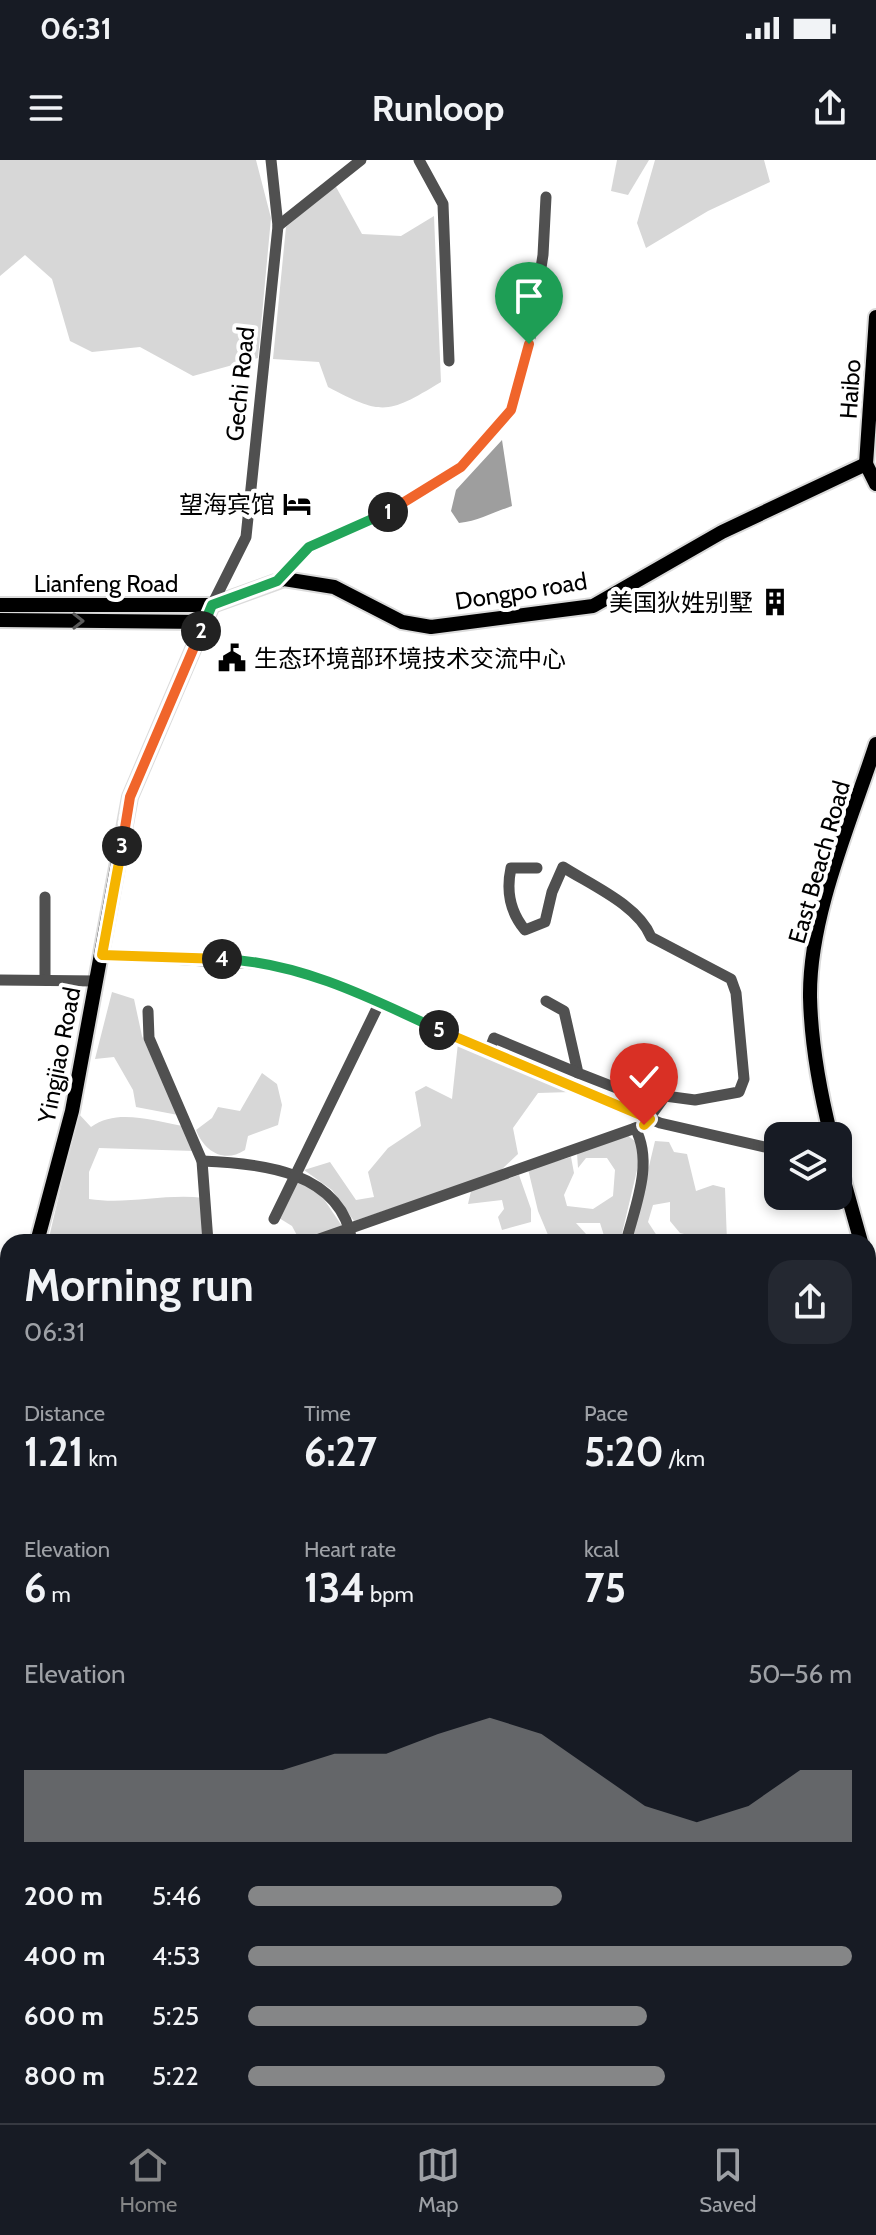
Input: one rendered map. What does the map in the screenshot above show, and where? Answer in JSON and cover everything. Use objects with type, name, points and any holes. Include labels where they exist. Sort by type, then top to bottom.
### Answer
[{"type":"main road","name":"Haibo","points":[[866,464],[876,317]]},
{"type":"main road","name":"Dongpo road","points":[[212,605],[277,581],[304,581],[334,587],[402,622],[431,627],[593,606],[708,539],[866,464]]},
{"type":"main road","points":[[866,464],[876,484]]},
{"type":"main road","name":"Lianfeng Road","points":[[0,605],[212,605]]},
{"type":"main road","name":"Yingjiao Road","points":[[39,1234],[72,1111],[130,797],[212,605]]},
{"type":"main road","name":"Lianfeng Road","points":[[0,620],[204,622]]},
{"type":"main road","name":"East Beach Road","points":[[828,1122],[810,997],[816,935],[876,744]]},
{"type":"main road","points":[[852,1210],[859,1234]]},
{"type":"street","name":"Gechi Road","points":[[212,605],[246,537],[278,226],[271,160]]},
{"type":"street","points":[[278,226],[361,160]]},
{"type":"street","points":[[419,160],[443,204],[449,361]]},
{"type":"street","points":[[277,581],[309,547],[400,506],[461,467],[511,410],[529,344],[543,255],[546,197]]},
{"type":"street","points":[[489,1051],[494,1038],[642,1098],[665,1096],[695,1100],[739,1092],[744,1079],[736,993],[731,979],[651,937],[647,926],[618,901],[563,867],[552,892],[545,922],[525,930],[514,917],[509,875],[511,868],[537,868]]},
{"type":"street","points":[[45,897],[45,980]]},
{"type":"street","points":[[102,955],[272,965],[380,1002],[650,1119],[764,1147]]},
{"type":"street","points":[[0,980],[97,981]]},
{"type":"street","points":[[546,1001],[564,1011],[578,1073]]},
{"type":"street","points":[[274,1219],[380,1002]]},
{"type":"street","points":[[148,1011],[149,1038],[202,1161],[207,1234]]},
{"type":"street","points":[[333,1234],[635,1128],[650,1119],[665,1096]]},
{"type":"street","points":[[628,1234],[643,1166],[644,1145],[635,1128]]},
{"type":"street","points":[[202,1161],[234,1162],[296,1173],[324,1191],[350,1228],[351,1234]]},
{"type":"shaded area","points":[[0,160],[256,160],[271,218],[258,358],[193,376],[140,347],[92,352],[70,341],[52,279],[25,255],[0,276]]},
{"type":"shaded area","points":[[617,160],[649,160],[628,195],[611,191]]},
{"type":"shaded area","points":[[655,160],[764,160],[770,182],[708,211],[646,248],[637,223]]},
{"type":"shaded area","points":[[335,185],[362,234],[401,236],[434,216],[441,382],[396,405],[374,407],[328,387],[319,362],[273,359],[286,227]]},
{"type":"shaded area","points":[[502,440],[512,506],[459,523],[451,511],[456,490]]},
{"type":"shaded area","points":[[112,992],[134,999],[142,1036],[178,1115],[136,1107],[133,1090],[114,1057],[95,1059]]},
{"type":"shaded area","points":[[458,1043],[571,1092],[538,1093],[513,1128],[518,1154],[499,1172],[354,1221],[332,1190],[304,1170],[330,1162],[356,1200],[374,1197],[368,1172],[388,1148],[421,1126],[415,1092],[426,1086],[452,1099]]},
{"type":"shaded area","points":[[262,1073],[277,1084],[282,1105],[278,1125],[248,1136],[245,1150],[237,1154],[222,1155],[209,1149],[196,1130],[212,1118],[218,1107],[240,1111]]},
{"type":"shaded area","points":[[78,1113],[91,1127],[101,1121],[124,1117],[183,1126],[194,1151],[99,1148],[89,1172],[89,1199],[204,1198],[206,1234],[50,1234]]},
{"type":"shaded area","points":[[627,1135],[639,1144],[638,1166],[622,1234],[603,1234],[600,1223],[576,1223],[586,1234],[548,1234],[538,1211],[528,1169],[571,1157],[574,1173],[564,1195],[567,1206],[593,1209],[613,1196],[615,1170],[607,1158],[586,1158],[578,1168],[577,1153]]},
{"type":"shaded area","points":[[655,1141],[669,1142],[674,1152],[687,1154],[696,1191],[713,1185],[725,1188],[727,1234],[680,1233],[670,1221],[670,1202],[653,1205],[648,1222],[656,1234],[633,1234]]},
{"type":"shaded area","points":[[519,1175],[531,1209],[531,1222],[502,1230],[498,1217],[504,1209],[502,1200],[468,1204],[471,1191]]},
{"type":"shaded area","points":[[299,1177],[319,1192],[342,1226],[320,1234],[296,1234],[292,1226],[279,1218]]},
{"type":"place","name":"望海宾馆","points":[[297,504]]},
{"type":"place","name":"美国狄姓别墅","points":[[775,602]]},
{"type":"place","name":"生态环境部环境技术交流中心","points":[[232,658]]},
{"type":"route","points":[[529,344],[511,410],[461,467],[400,506],[309,547],[277,581],[212,605],[130,797],[102,955],[227,959],[292,971],[380,1002],[650,1119],[644,1125]]}]
